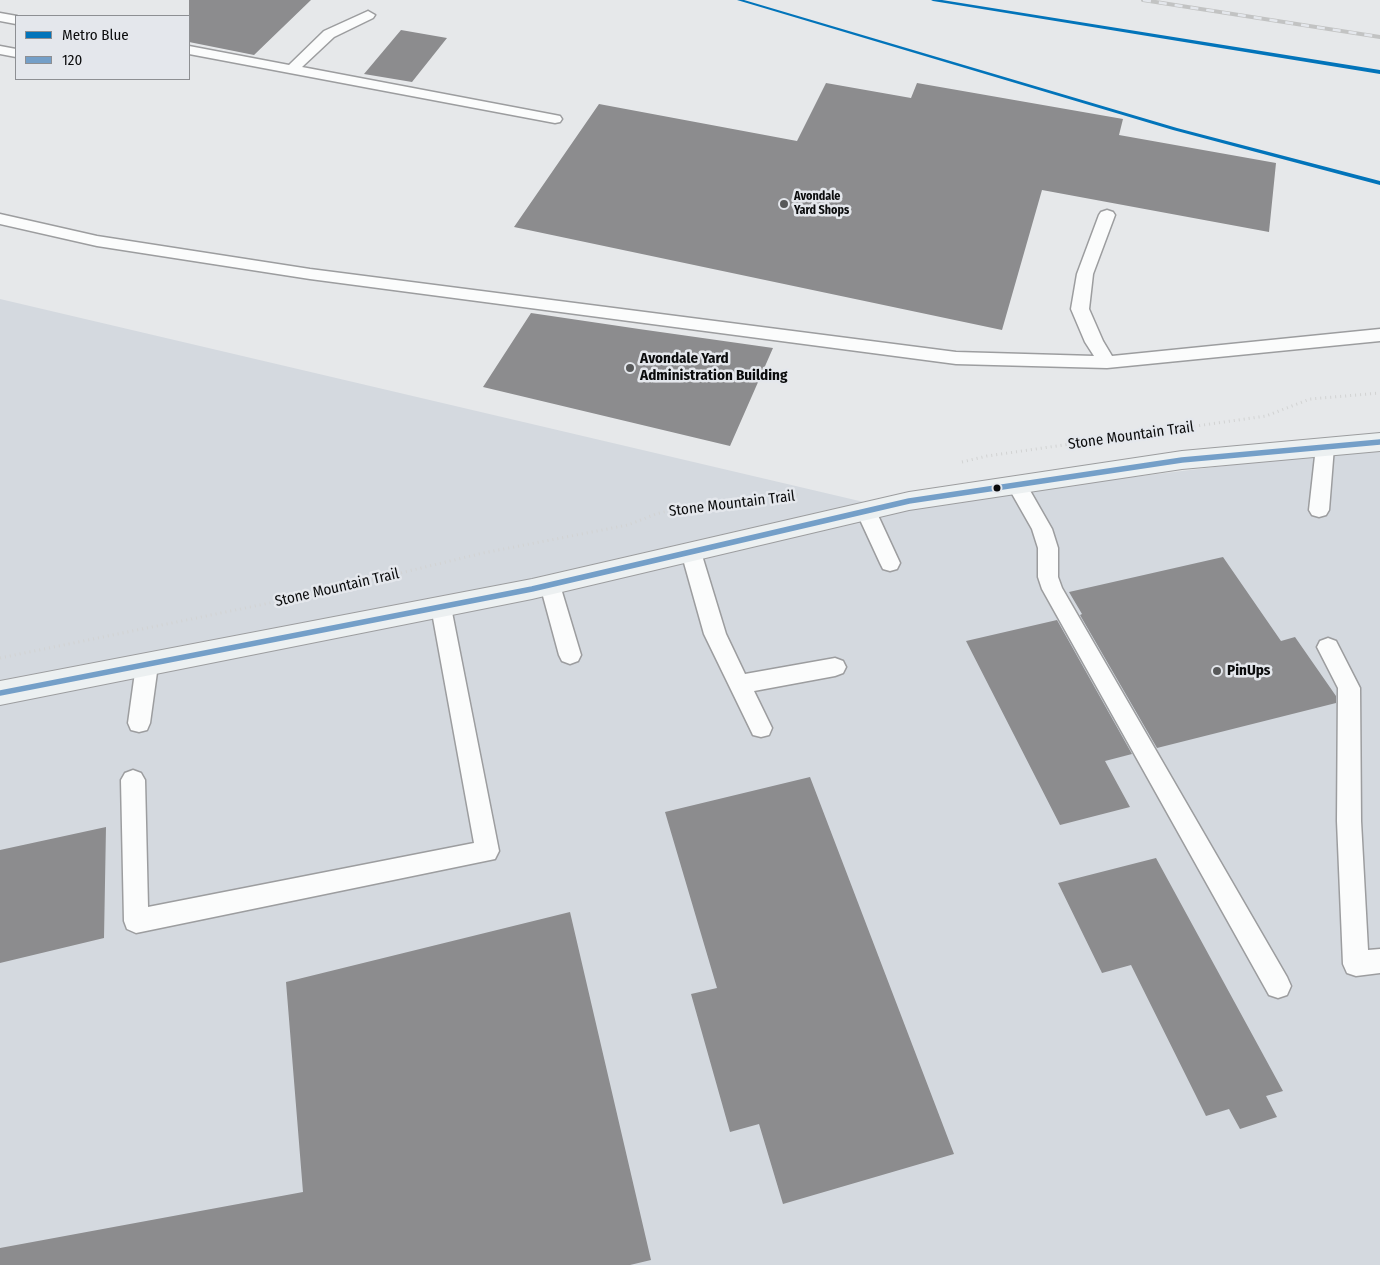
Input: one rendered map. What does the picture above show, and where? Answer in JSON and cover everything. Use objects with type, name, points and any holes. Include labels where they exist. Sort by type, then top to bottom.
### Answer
[{"type":"main road","points":[[0,694],[550,585],[909,501],[1182,460],[1380,442]]},
{"type":"lane","points":[[292,69],[329,34],[368,15]]},
{"type":"lane","points":[[0,17],[15,20]]},
{"type":"lane","points":[[0,50],[15,53]]},
{"type":"lane","points":[[190,50],[555,119]]},
{"type":"lane","points":[[1107,215],[1085,274],[1080,309],[1094,342],[1107,362]]},
{"type":"lane","points":[[0,219],[116,244],[320,275],[698,326],[956,358],[1107,362],[1380,335]]},
{"type":"lane","points":[[1319,510],[1325,447]]},
{"type":"lane","points":[[1017,485],[1042,529],[1048,548],[1048,577],[1052,589],[1278,986]]},
{"type":"lane","points":[[866,511],[890,563]]},
{"type":"lane","points":[[692,552],[715,634],[761,728]]},
{"type":"lane","points":[[550,585],[570,655]]},
{"type":"lane","points":[[133,780],[136,921],[487,851],[440,607]]},
{"type":"lane","points":[[1328,647],[1349,688],[1349,821],[1368,963]]},
{"type":"lane","points":[[139,723],[147,665]]},
{"type":"lane","points":[[740,684],[835,667]]},
{"type":"path","name":"Stone Mountain Trail","points":[[959,463],[987,456],[1266,416],[1310,399],[1380,393]]},
{"type":"path","name":"Stone Mountain Trail","points":[[0,658],[314,594],[483,554],[628,525],[656,514],[684,507],[785,494],[804,495]]},
{"type":"shaded area","points":[[0,299],[885,507],[1380,447],[1380,1265],[0,1265]]},
{"type":"building","points":[[189,0],[311,0],[254,55],[190,42]]},
{"type":"building","points":[[401,30],[447,38],[412,82],[364,74]]},
{"type":"building","name":"Avondale Yard Shops","points":[[826,83],[911,98],[917,83],[1123,119],[1119,135],[1276,163],[1269,232],[1042,190],[1002,330],[514,227],[599,104],[797,141]]},
{"type":"building","name":"Avondale Yard Administration Building","points":[[531,313],[773,348],[730,446],[483,387]]},
{"type":"building","name":"PinUps","points":[[1223,557],[1281,641],[1295,637],[1336,696],[1336,703],[1157,748],[1080,615],[1082,614],[1069,592]]},
{"type":"building","points":[[1057,620],[1132,754],[1105,761],[1130,807],[1060,825],[966,641]]},
{"type":"building","points":[[810,777],[954,1154],[783,1204],[759,1124],[730,1132],[691,994],[717,988],[665,812]]},
{"type":"building","points":[[106,827],[104,938],[0,963],[0,850]]},
{"type":"building","points":[[1156,858],[1283,1091],[1266,1096],[1277,1117],[1240,1129],[1229,1109],[1206,1116],[1131,965],[1102,973],[1058,883]]},
{"type":"building","points":[[570,912],[651,1260],[630,1265],[0,1265],[0,1248],[303,1192],[286,982]]},
{"type":"railway","points":[[1143,0],[1380,37]]},
{"type":"metro line","name":"Blue","points":[[739,0],[1175,129],[1380,183]]},
{"type":"metro line","name":"Blue","points":[[933,0],[1380,72]]},
{"type":"transit line","name":"120","points":[[0,693],[532,589],[909,501],[1182,460],[1380,442]]},
{"type":"place","name":"Avondale Yard Shops","points":[[784,204]]},
{"type":"place","name":"Avondale Yard Administration Building","points":[[630,368]]},
{"type":"place","name":"PinUps","points":[[1217,671]]}]
